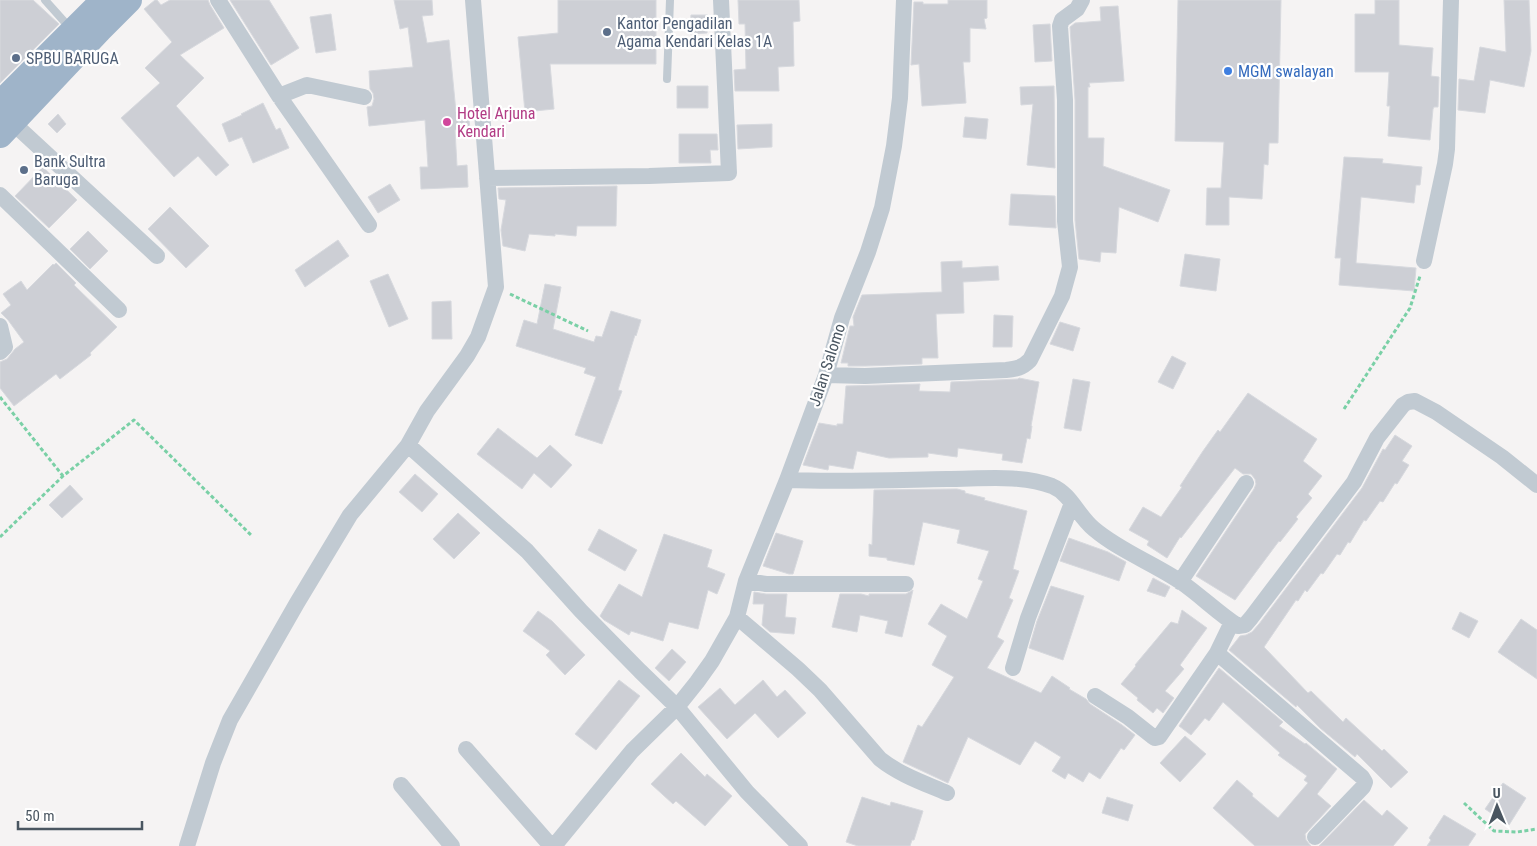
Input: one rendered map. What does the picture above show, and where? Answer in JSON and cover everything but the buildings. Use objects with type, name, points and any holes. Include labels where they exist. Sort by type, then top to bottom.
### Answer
[{"type":"highway","points":[[4,121],[72,31],[105,0]]},
{"type":"highway","points":[[33,85],[129,0]]},
{"type":"street","points":[[218,0],[279,96],[370,225]]},
{"type":"street","points":[[187,846],[213,763],[230,720],[350,515],[408,445],[427,411],[467,356],[478,337],[496,288],[473,0]]},
{"type":"street","points":[[487,178],[729,173],[721,0]]},
{"type":"street","name":"Jalan Salomo","points":[[552,846],[632,751],[677,707],[706,671],[737,618],[746,581],[787,480],[826,374],[842,318],[876,232],[894,146],[900,98],[904,0]]},
{"type":"street","points":[[826,374],[865,376],[1006,370],[1024,366],[1030,360],[1062,296],[1070,267],[1066,220],[1065,100],[1060,26],[1062,20],[1077,9],[1082,0]]},
{"type":"street","points":[[1424,261],[1447,149],[1451,0]]},
{"type":"street","points":[[279,96],[307,85],[364,96]]},
{"type":"street","points":[[4,121],[157,256]]},
{"type":"street","points":[[0,195],[119,310]]},
{"type":"street","points":[[0,326],[4,347],[0,352]]},
{"type":"street","points":[[787,480],[842,482],[1008,478],[1053,486],[1064,493],[1094,529],[1180,582],[1238,626],[1245,625],[1251,618],[1354,482],[1377,438],[1403,405],[1408,402],[1414,401],[1436,412],[1502,457],[1537,485]]},
{"type":"street","points":[[408,445],[527,552],[588,618],[677,707],[747,792],[800,846]]},
{"type":"street","points":[[1180,582],[1246,483]]},
{"type":"street","points":[[1013,668],[1028,618],[1072,503]]},
{"type":"street","points":[[746,581],[766,584],[906,584]]},
{"type":"street","points":[[737,618],[798,668],[820,690],[880,759],[902,774],[947,793]]},
{"type":"street","points":[[1095,696],[1128,717],[1155,738],[1159,737],[1217,653],[1232,622]]},
{"type":"street","points":[[1217,653],[1362,777],[1365,782],[1363,787],[1315,838]]},
{"type":"street","points":[[466,749],[552,846]]},
{"type":"street","points":[[402,785],[452,846]]},
{"type":"lane","points":[[45,0],[72,31]]},
{"type":"lane","points":[[667,80],[670,0]]},
{"type":"path","points":[[1344,410],[1410,308],[1424,261]]},
{"type":"path","points":[[496,288],[588,331]]},
{"type":"path","points":[[0,397],[63,476]]},
{"type":"path","points":[[0,538],[63,476],[134,420],[251,535]]},
{"type":"path","points":[[1464,803],[1494,830],[1517,832],[1537,829]]},
{"type":"place","name":"Kantor Pengadilan Agama Kendari Kelas 1A","points":[[607,32]]},
{"type":"place","name":"SPBU BARUGA","points":[[16,58]]},
{"type":"place","name":"MGM swalayan","points":[[1228,71]]},
{"type":"place","name":"Hotel Arjuna Kendari","points":[[447,122]]},
{"type":"place","name":"Bank Sultra Baruga","points":[[24,170]]}]
